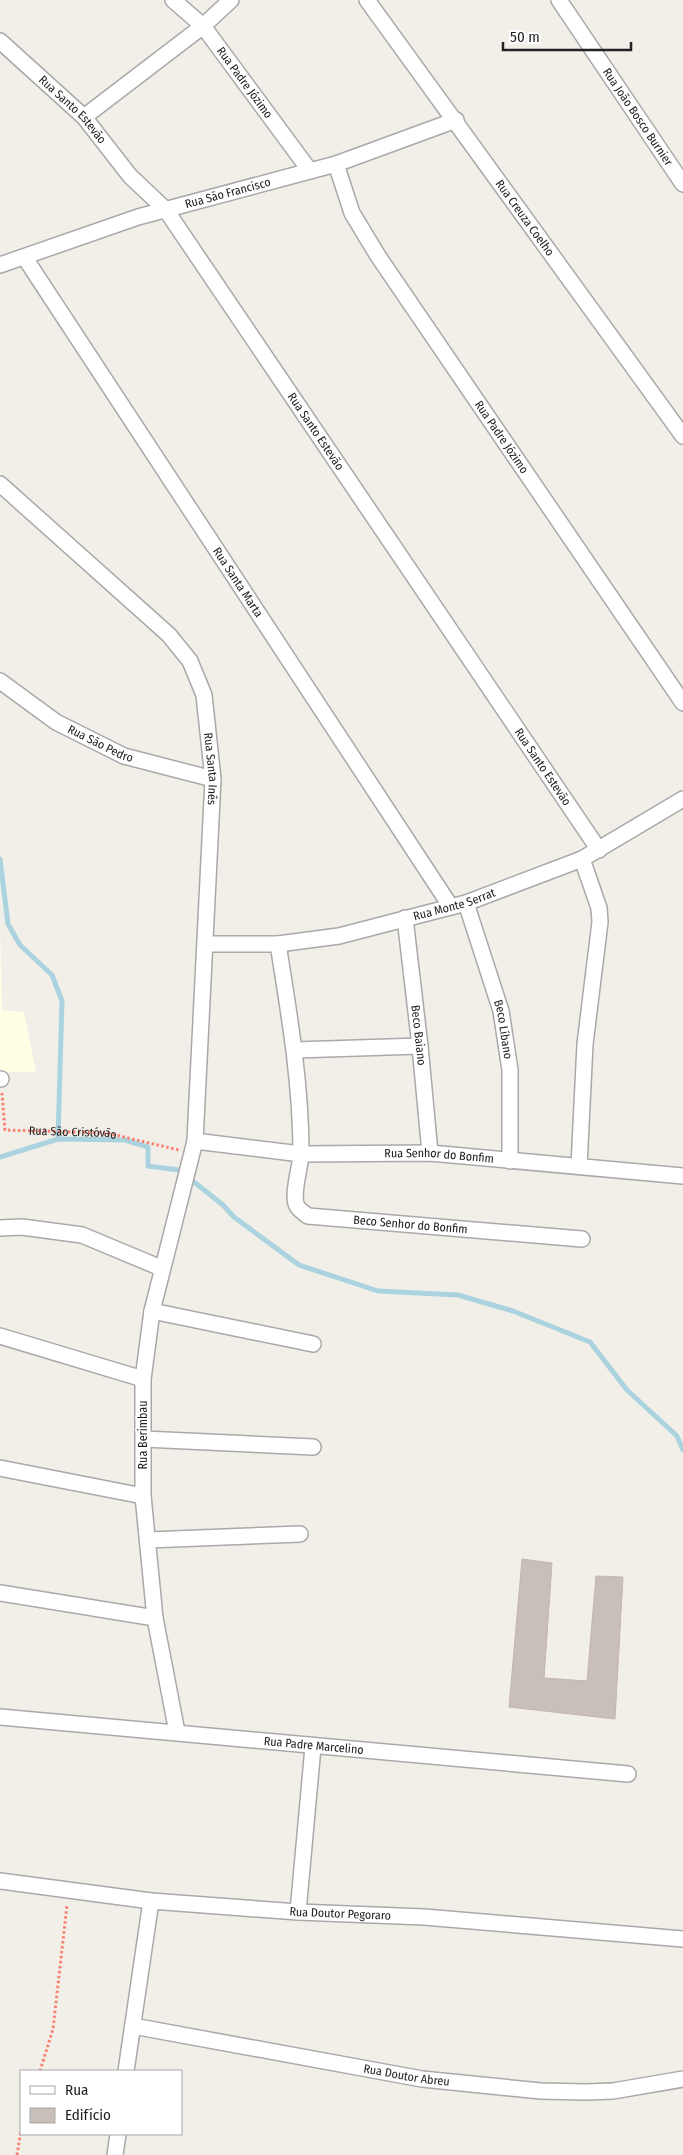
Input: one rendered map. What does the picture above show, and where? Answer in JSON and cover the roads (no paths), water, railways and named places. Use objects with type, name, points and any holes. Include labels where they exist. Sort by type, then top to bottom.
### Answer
[{"type":"street","name":"Rua Padre Józimo","points":[[173,0],[203,26],[310,171]]},
{"type":"street","points":[[84,117],[203,26],[231,0]]},
{"type":"street","name":"Rua Creuza Coelho","points":[[368,0],[683,436]]},
{"type":"street","name":"Rua João Bosco Burnier","points":[[559,0],[683,184]]},
{"type":"street","name":"Rua Santo Estevão","points":[[0,41],[84,117],[130,176],[166,210],[599,850]]},
{"type":"street","name":"Rua São Francisco","points":[[0,265],[25,258],[81,236],[138,217],[336,164],[456,120]]},
{"type":"street","name":"Rua Padre Józimo","points":[[336,164],[352,213],[378,256],[683,703]]},
{"type":"street","name":"Rua Santa Marta","points":[[25,258],[451,906]]},
{"type":"street","name":"Rua Santa Inês","points":[[0,484],[169,635],[190,661],[204,695],[213,779],[206,944],[193,1147]]},
{"type":"street","name":"Rua São Pedro","points":[[0,681],[56,722],[124,756],[213,779]]},
{"type":"street","name":"Rua Monte Serrat","points":[[206,944],[278,944],[339,936],[466,903],[582,859],[683,799]]},
{"type":"street","points":[[579,1166],[585,1044],[600,922],[599,908],[582,859]]},
{"type":"street","name":"Beco Líbano","points":[[466,903],[501,1011],[510,1070],[510,1161]]},
{"type":"street","name":"Beco Baiano","points":[[405,918],[430,1153]]},
{"type":"street","name":"Beco Senhor do Bonfim","points":[[278,944],[295,1050],[301,1154],[296,1199],[297,1206],[308,1216],[582,1239]]},
{"type":"street","points":[[295,1050],[420,1046]]},
{"type":"street","name":"Rua Senhor do Bonfim","points":[[193,1147],[301,1154],[430,1153],[683,1176]]},
{"type":"street","name":"Rua Berimbau","points":[[177,1732],[155,1618],[143,1496],[143,1379],[152,1311],[161,1268],[193,1147]]},
{"type":"street","points":[[0,1228],[22,1227],[82,1235],[161,1268]]},
{"type":"street","points":[[152,1311],[313,1344]]},
{"type":"street","points":[[0,1336],[143,1379]]},
{"type":"street","points":[[144,1439],[313,1446]]},
{"type":"street","points":[[0,1468],[143,1496]]},
{"type":"street","points":[[148,1540],[300,1534]]},
{"type":"street","points":[[0,1593],[155,1618]]},
{"type":"street","name":"Rua Padre Marcelino","points":[[0,1717],[628,1774]]},
{"type":"street","points":[[298,1912],[313,1746]]},
{"type":"street","name":"Rua Doutor Pegoraro","points":[[0,1882],[151,1901],[298,1912],[424,1917],[683,1939]]},
{"type":"street","points":[[126,2070],[151,1901]]},
{"type":"street","name":"Rua Doutor Abreu","points":[[132,2026],[422,2079],[521,2089],[586,2092],[683,2079]]},
{"type":"street","points":[[115,2155],[118,2135]]},
{"type":"waterway","points":[[0,859],[8,924],[20,945],[52,975],[62,1001],[58,1139]]},
{"type":"waterway","points":[[0,1157],[58,1139],[125,1140],[148,1147],[148,1166],[179,1170],[223,1205],[234,1217],[299,1265],[378,1291],[458,1295],[513,1311],[590,1342],[627,1390],[677,1436],[683,1450]]}]
